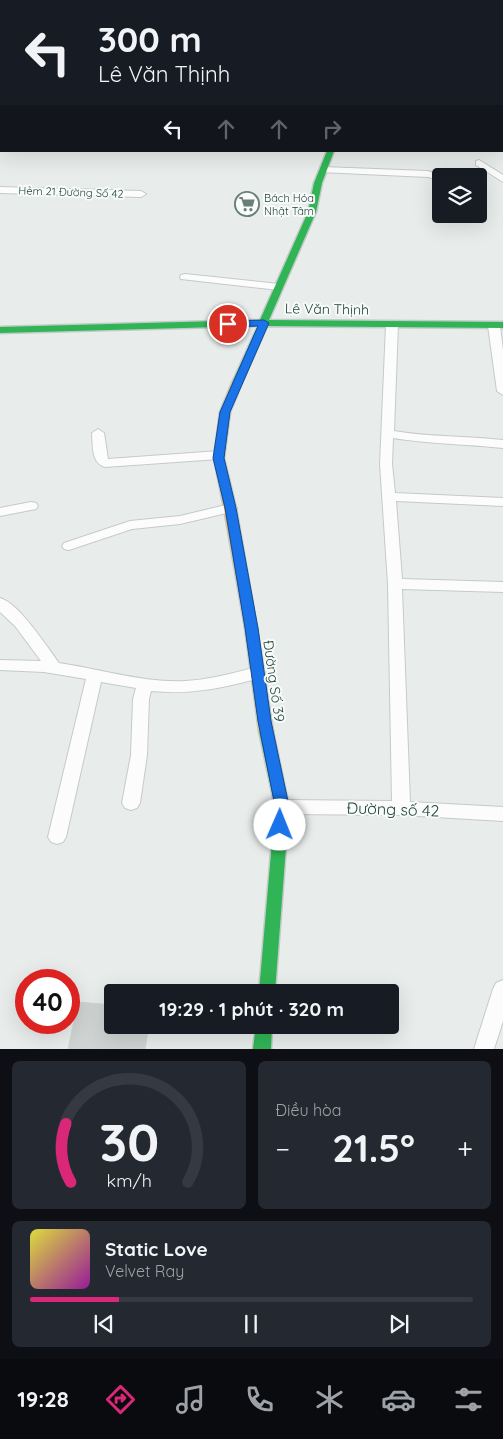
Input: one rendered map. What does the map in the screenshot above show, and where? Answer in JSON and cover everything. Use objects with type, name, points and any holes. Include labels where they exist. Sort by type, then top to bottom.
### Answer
[{"type":"street","points":[[264,323],[312,212],[318,183],[331,152]]},
{"type":"street","points":[[479,163],[503,179]]},
{"type":"street","points":[[323,170],[432,175]]},
{"type":"street","name":"Hẻm 21 Đường Số 42","points":[[0,190],[142,194]]},
{"type":"street","points":[[185,277],[279,287]]},
{"type":"street","name":"Lê Văn Thịnh","points":[[0,330],[264,323],[498,326]]},
{"type":"street","name":"Đường Số 39","points":[[264,323],[225,412],[219,455],[252,628],[257,674],[282,806],[268,984]]},
{"type":"street","points":[[392,325],[386,464],[390,497],[395,584],[401,808]]},
{"type":"street","points":[[498,326],[503,391]]},
{"type":"street","points":[[98,433],[101,458],[105,464],[219,455]]},
{"type":"street","points":[[386,433],[426,440],[464,440],[503,444]]},
{"type":"street","points":[[390,497],[503,502]]},
{"type":"street","points":[[0,512],[31,506]]},
{"type":"street","points":[[69,546],[130,525],[180,520],[230,508]]},
{"type":"street","points":[[395,584],[503,587]]},
{"type":"street","points":[[0,603],[20,622],[55,668]]},
{"type":"street","points":[[0,665],[17,664],[55,668],[176,687],[223,681],[257,674]]},
{"type":"street","points":[[57,837],[95,675]]},
{"type":"street","points":[[132,803],[139,755],[141,699],[145,683]]},
{"type":"street","name":"Đường số 42","points":[[282,806],[401,808],[503,814]]},
{"type":"street","points":[[484,1049],[503,989]]},
{"type":"street","points":[[262,1049],[263,1034]]},
{"type":"building","points":[[80,1002],[104,1004],[104,1034],[148,1034],[145,1049],[68,1049],[71,1034],[80,1034]]},
{"type":"traffic: fast","points":[[237,383],[312,212],[318,183],[331,152]]},
{"type":"traffic: fast","points":[[0,330],[264,323],[503,325]]},
{"type":"traffic: fast","points":[[266,731],[282,807],[268,984]]},
{"type":"traffic: fast","points":[[262,1049],[263,1034]]},
{"type":"traffic: slow","points":[[237,383],[225,412],[219,458],[230,508],[251,628],[266,731]]},
{"type":"place","name":"Bách Hóa Nhật Tâm","points":[[247,204]]},
{"type":"route","points":[[228,324],[264,323],[225,412],[219,458],[252,628],[264,721],[282,806],[280,825]]}]
